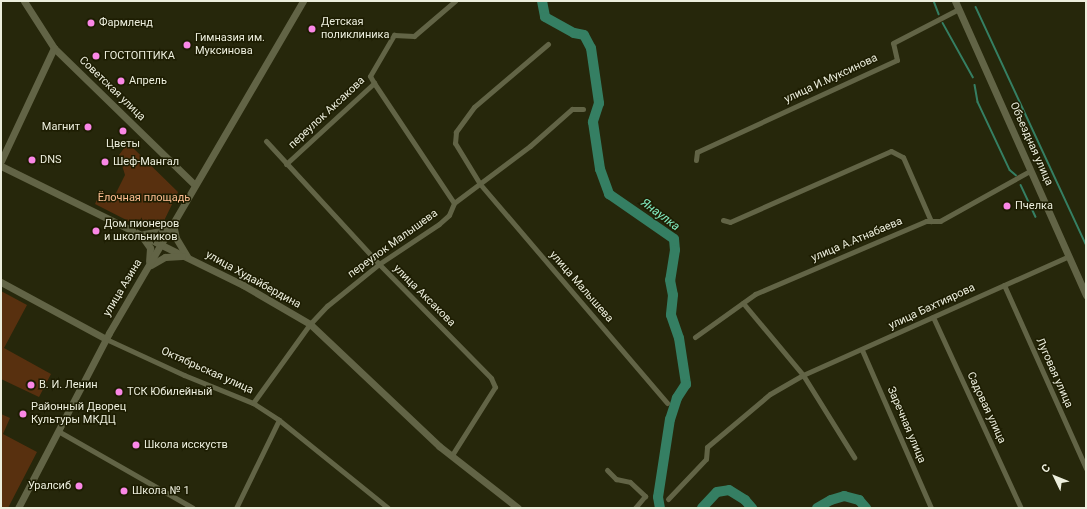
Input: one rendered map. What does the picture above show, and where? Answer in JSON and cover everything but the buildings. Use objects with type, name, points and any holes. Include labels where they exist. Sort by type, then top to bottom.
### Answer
[{"type":"street","name":"Советская улица","points":[[24,1],[54,48],[194,184]]},
{"type":"street","name":"улица Азина","points":[[18,508],[106,339],[162,244],[194,184],[303,1]]},
{"type":"street","name":"переулок Аксакова","points":[[286,164],[374,83],[370,76],[394,35],[414,36],[422,32],[455,1]]},
{"type":"street","name":"Объездная улица","points":[[955,1],[1086,295]]},
{"type":"street","name":"улица И.Муксинова","points":[[696,160],[697,152],[897,60],[893,43],[959,9]]},
{"type":"street","name":"улица Малышева","points":[[548,44],[474,106],[456,132],[455,143],[460,154],[480,184],[667,403]]},
{"type":"street","points":[[1,161],[54,48]]},
{"type":"street","points":[[374,83],[454,203]]},
{"type":"street","name":"переулок Малышева","points":[[253,403],[310,324],[327,306],[379,264],[439,224],[449,215],[454,203],[480,184],[572,109],[582,109]]},
{"type":"street","name":"улица Аксакова","points":[[266,141],[379,264],[491,378],[495,387],[452,455]]},
{"type":"street","points":[[724,220],[730,222],[892,151],[902,156],[931,221]]},
{"type":"street","name":"улица Худайбердина","points":[[1,166],[187,256],[276,303],[310,324],[452,455],[518,508]]},
{"type":"street","name":"улица А.Атнабаева","points":[[695,337],[762,291],[926,221],[940,221],[961,211],[1030,171]]},
{"type":"street","points":[[139,233],[154,234],[173,223],[176,238],[187,256],[165,257],[148,267]]},
{"type":"street","points":[[139,233],[151,253],[148,267]]},
{"type":"street","name":"улица Бахтиярова","points":[[668,499],[706,459],[706,447],[770,394],[803,375],[862,350],[1069,256]]},
{"type":"street","name":"Октябрьская улица","points":[[1,282],[106,339],[184,375],[253,403],[279,420],[388,508]]},
{"type":"street","name":"Луговая улица","points":[[1004,285],[1086,468]]},
{"type":"street","points":[[743,303],[803,375],[854,457]]},
{"type":"street","name":"Садовая улица","points":[[933,317],[1021,508]]},
{"type":"street","name":"Заречная улица","points":[[862,350],[931,508]]},
{"type":"street","points":[[236,508],[279,420]]},
{"type":"street","points":[[58,431],[193,508]]},
{"type":"street","points":[[606,470],[616,479],[630,482],[645,496],[635,508]]},
{"type":"green space","name":"Ёлочная площадь","points":[[128,143],[178,192],[161,227],[142,228],[95,204],[100,193],[113,199],[125,175],[119,155]]},
{"type":"green space","points":[[1,291],[27,305],[4,348],[51,374],[39,397],[1,379]]},
{"type":"green space","points":[[1,414],[10,418],[3,434],[37,452],[8,508],[1,508]]},
{"type":"waterway","name":"Янаулка","points":[[542,1],[545,17],[574,33],[584,35],[591,48],[599,103],[593,122],[600,169],[609,194],[674,239],[675,250],[670,280],[673,295],[671,315],[679,338],[686,384],[677,398],[670,419],[658,497],[660,508]]},
{"type":"waterway","points":[[934,1],[939,14]]},
{"type":"waterway","points":[[976,7],[1086,244]]},
{"type":"waterway","points":[[943,23],[973,77]]},
{"type":"waterway","points":[[975,85],[978,102],[1010,170],[1016,175]]},
{"type":"waterway","points":[[1021,185],[1036,217]]},
{"type":"waterway","name":"Янаулка","points":[[702,508],[717,492],[729,490],[745,500],[752,508]]},
{"type":"waterway","name":"Янаулка","points":[[817,508],[831,500],[844,496],[859,500],[866,508]]},
{"type":"place","name":"Фармленд","points":[[91,23]]},
{"type":"place","name":"Детская поликлиника","points":[[312,29]]},
{"type":"place","name":"Гимназия им. Муксинова","points":[[187,45]]},
{"type":"place","name":"ГОСТОПТИКА","points":[[96,56]]},
{"type":"place","name":"Апрель","points":[[121,81]]},
{"type":"place","name":"Магнит","points":[[88,127]]},
{"type":"place","name":"Цветы","points":[[123,131]]},
{"type":"place","name":"DNS","points":[[32,160]]},
{"type":"place","name":"Шеф-Мангал","points":[[105,162]]},
{"type":"place","name":"Пчелка","points":[[1007,206]]},
{"type":"place","name":"Дом пионеров и школьников","points":[[96,231]]},
{"type":"place","name":"В. И. Ленин","points":[[31,385]]},
{"type":"place","name":"ТСК Юбилейный","points":[[119,392]]},
{"type":"place","name":"Районный Дворец Культуры МКДЦ","points":[[23,414]]},
{"type":"place","name":"Школа исскуств","points":[[136,445]]},
{"type":"place","name":"Уралсиб","points":[[79,486]]},
{"type":"place","name":"Школа № 1","points":[[124,491]]}]
